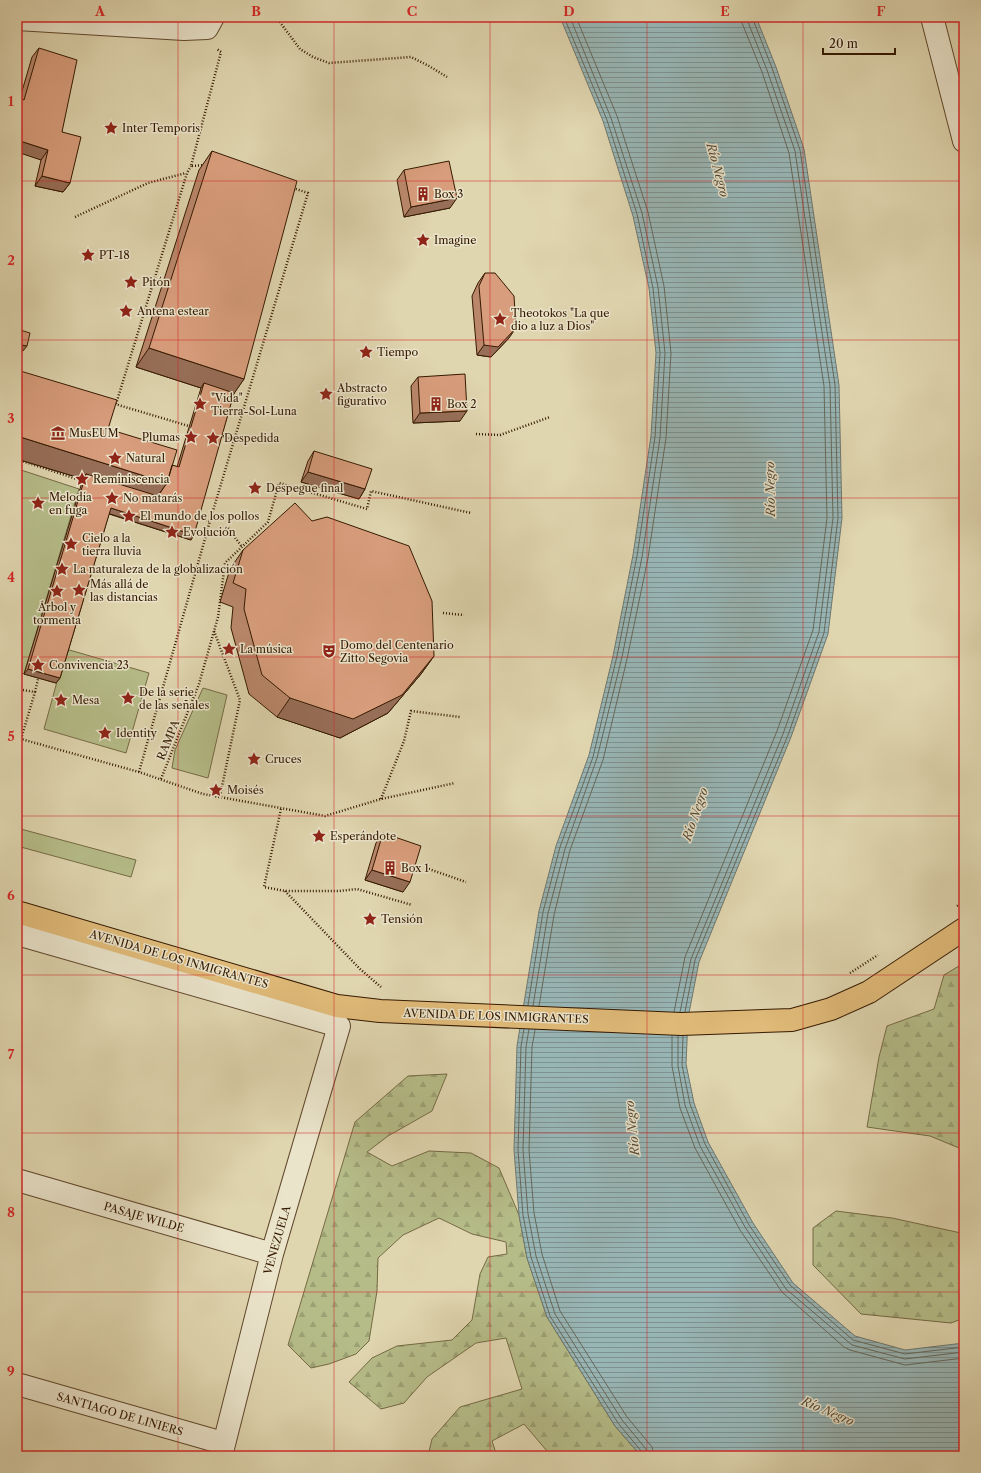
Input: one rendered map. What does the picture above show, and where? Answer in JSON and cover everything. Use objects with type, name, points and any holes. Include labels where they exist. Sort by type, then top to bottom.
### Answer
[{"type":"main road","name":"AVENIDA DE LOS INMIGRANTES","points":[[17,912],[337,1006],[380,1011],[681,1024],[792,1020],[830,1009],[869,992],[964,929]]},
{"type":"street","points":[[17,19],[184,29],[207,28],[213,17]]},
{"type":"street","points":[[932,17],[964,141]]},
{"type":"street","name":"AVENIDA DE LOS INMIGRANTES","points":[[17,934],[339,1026]]},
{"type":"street","name":"VENEZUELA","points":[[222,1450],[272,1254],[339,1026]]},
{"type":"street","name":"PASAJE WILDE","points":[[17,1180],[272,1254]]},
{"type":"street","name":"SANTIAGO DE LINIERS","points":[[17,1384],[222,1450]]},
{"type":"path","points":[[276,17],[300,48],[313,57],[329,63],[411,57],[448,77]]},
{"type":"path","points":[[116,404],[187,173],[191,166],[221,52],[215,48]]},
{"type":"path","points":[[191,166],[211,165]]},
{"type":"path","points":[[75,217],[148,182],[187,173]]},
{"type":"path","points":[[139,772],[210,521],[308,193],[287,186]]},
{"type":"path","points":[[109,402],[198,429]]},
{"type":"path","points":[[476,434],[500,435],[550,417]]},
{"type":"path","points":[[213,433],[235,440]]},
{"type":"path","points":[[17,461],[22,461],[86,482]]},
{"type":"path","name":"RAMPA","points":[[161,779],[199,684],[218,617],[225,563],[268,522],[278,483],[367,508],[371,492],[471,513]]},
{"type":"path","points":[[195,517],[210,521]]},
{"type":"path","points":[[228,528],[242,547]]},
{"type":"path","points":[[443,613],[464,615]]},
{"type":"path","points":[[214,630],[240,700],[220,796]]},
{"type":"path","points":[[41,670],[21,739],[139,772],[203,794],[325,816],[381,799],[455,783]]},
{"type":"path","points":[[17,689],[34,692]]},
{"type":"path","points":[[381,799],[404,741],[411,711],[460,717]]},
{"type":"path","points":[[281,809],[264,888],[285,891],[339,892],[357,889],[412,905]]},
{"type":"path","points":[[426,868],[466,882]]},
{"type":"path","points":[[285,891],[360,969],[387,992]]},
{"type":"path","points":[[952,909],[964,901]]},
{"type":"path","points":[[847,975],[880,954]]},
{"type":"green space","points":[[21,470],[79,489],[24,674],[17,671],[17,477]]},
{"type":"green space","points":[[66,649],[149,673],[126,753],[44,729]]},
{"type":"green space","points":[[203,688],[227,695],[208,778],[172,768],[175,750]]},
{"type":"green space","points":[[17,828],[136,860],[131,877],[17,846]]},
{"type":"green space","points":[[964,963],[964,1150],[930,1136],[867,1127],[879,1057],[887,1026],[934,1009],[944,975]]},
{"type":"green space","points":[[447,1074],[432,1111],[388,1136],[367,1152],[392,1166],[429,1151],[471,1153],[499,1168],[519,1215],[527,1258],[547,1317],[615,1426],[641,1456],[547,1456],[547,1451],[524,1424],[492,1441],[497,1456],[428,1456],[432,1439],[460,1407],[522,1389],[506,1338],[476,1343],[427,1377],[404,1403],[381,1409],[349,1382],[372,1358],[397,1346],[452,1340],[472,1320],[480,1274],[488,1257],[507,1254],[506,1242],[472,1234],[439,1218],[403,1235],[378,1258],[377,1291],[369,1341],[356,1354],[329,1364],[311,1368],[288,1345],[355,1122],[408,1076]]},
{"type":"green space","points":[[836,1211],[892,1218],[961,1233],[964,1229],[964,1318],[951,1323],[861,1314],[813,1265],[813,1228]]},
{"type":"water","name":"Río Negro","points":[[560,17],[756,17],[776,67],[804,149],[839,385],[842,518],[828,634],[791,737],[699,962],[688,1018],[686,1064],[694,1103],[708,1142],[753,1223],[793,1283],[855,1336],[905,1350],[964,1343],[964,1456],[641,1456],[615,1426],[547,1317],[527,1258],[519,1215],[514,1150],[517,1046],[539,911],[556,846],[589,755],[613,656],[633,555],[651,436],[656,353],[649,288],[633,216],[603,121]]},
{"type":"building","points":[[39,48],[77,60],[62,132],[81,137],[70,183],[42,176],[48,150],[17,140],[17,97],[24,100]]},
{"type":"building","points":[[212,151],[297,181],[244,379],[149,348]]},
{"type":"building","name":"Box 3","points":[[449,161],[457,198],[411,207],[404,170]]},
{"type":"building","points":[[485,273],[495,273],[514,296],[516,328],[498,347],[484,345],[479,286]]},
{"type":"building","points":[[17,329],[30,333],[27,346],[17,344]]},
{"type":"building","points":[[17,370],[117,400],[108,429],[177,450],[167,483],[17,436]]},
{"type":"building","name":"Box 2","points":[[465,374],[467,411],[420,413],[418,377]]},
{"type":"building","points":[[204,383],[234,393],[194,535],[111,508],[60,678],[28,669],[86,474],[158,496],[167,483],[172,465],[179,467]]},
{"type":"building","points":[[314,451],[372,469],[365,489],[308,472]]},
{"type":"building","name":"Domo del Centenario Zitto Segovia","points":[[295,503],[312,521],[327,517],[409,546],[432,601],[434,656],[402,695],[353,719],[290,698],[262,675],[244,609],[246,589],[233,583],[243,550]]},
{"type":"building","name":"Box 1","points":[[383,833],[421,846],[410,882],[372,870]]},
{"type":"place","name":"Inter Temporis","points":[[111,128]]},
{"type":"place","name":"Box 3","points":[[423,194]]},
{"type":"place","name":"Imagine","points":[[423,240]]},
{"type":"place","name":"PT-18","points":[[88,255]]},
{"type":"place","name":"Pitón","points":[[131,282]]},
{"type":"place","name":"Antena estear","points":[[126,311]]},
{"type":"place","name":"Theotokos \"La que dio a luz a Dios\"","points":[[500,319]]},
{"type":"place","name":"Tiempo","points":[[366,352]]},
{"type":"place","name":"Abstracto figurativo","points":[[326,394]]},
{"type":"place","name":"\"Vida\" Tierra-Sol-Luna","points":[[200,404]]},
{"type":"place","name":"Box 2","points":[[436,404]]},
{"type":"place","name":"MusEUM","points":[[58,433]]},
{"type":"place","name":"Plumas","points":[[191,437]]},
{"type":"place","name":"Despedida","points":[[213,438]]},
{"type":"place","name":"Natural","points":[[115,458]]},
{"type":"place","name":"Reminiscencia","points":[[82,479]]},
{"type":"place","name":"Despegue final","points":[[255,488]]},
{"type":"place","name":"No matarás","points":[[112,498]]},
{"type":"place","name":"Melodía en fuga","points":[[38,503]]},
{"type":"place","name":"El mundo de los pollos","points":[[129,516]]},
{"type":"place","name":"Evolución","points":[[172,532]]},
{"type":"place","name":"Cielo a la tierra lluvia","points":[[71,544]]},
{"type":"place","name":"La naturaleza de la globalización","points":[[62,569]]},
{"type":"place","name":"Más allá de las distancias","points":[[79,590]]},
{"type":"place","name":"Árbol y tormenta","points":[[57,591]]},
{"type":"place","name":"La música","points":[[229,649]]},
{"type":"place","name":"Domo del Centenario Zitto Segovia","points":[[329,651]]},
{"type":"place","name":"Convivencia 23","points":[[38,665]]},
{"type":"place","name":"De la serie de las señales","points":[[128,698]]},
{"type":"place","name":"Mesa","points":[[61,700]]},
{"type":"place","name":"Identity","points":[[105,733]]},
{"type":"place","name":"Cruces","points":[[254,759]]},
{"type":"place","name":"Moisés","points":[[216,790]]},
{"type":"place","name":"Esperándote","points":[[319,836]]},
{"type":"place","name":"Box 1","points":[[390,868]]},
{"type":"place","name":"Tensión","points":[[370,919]]}]
